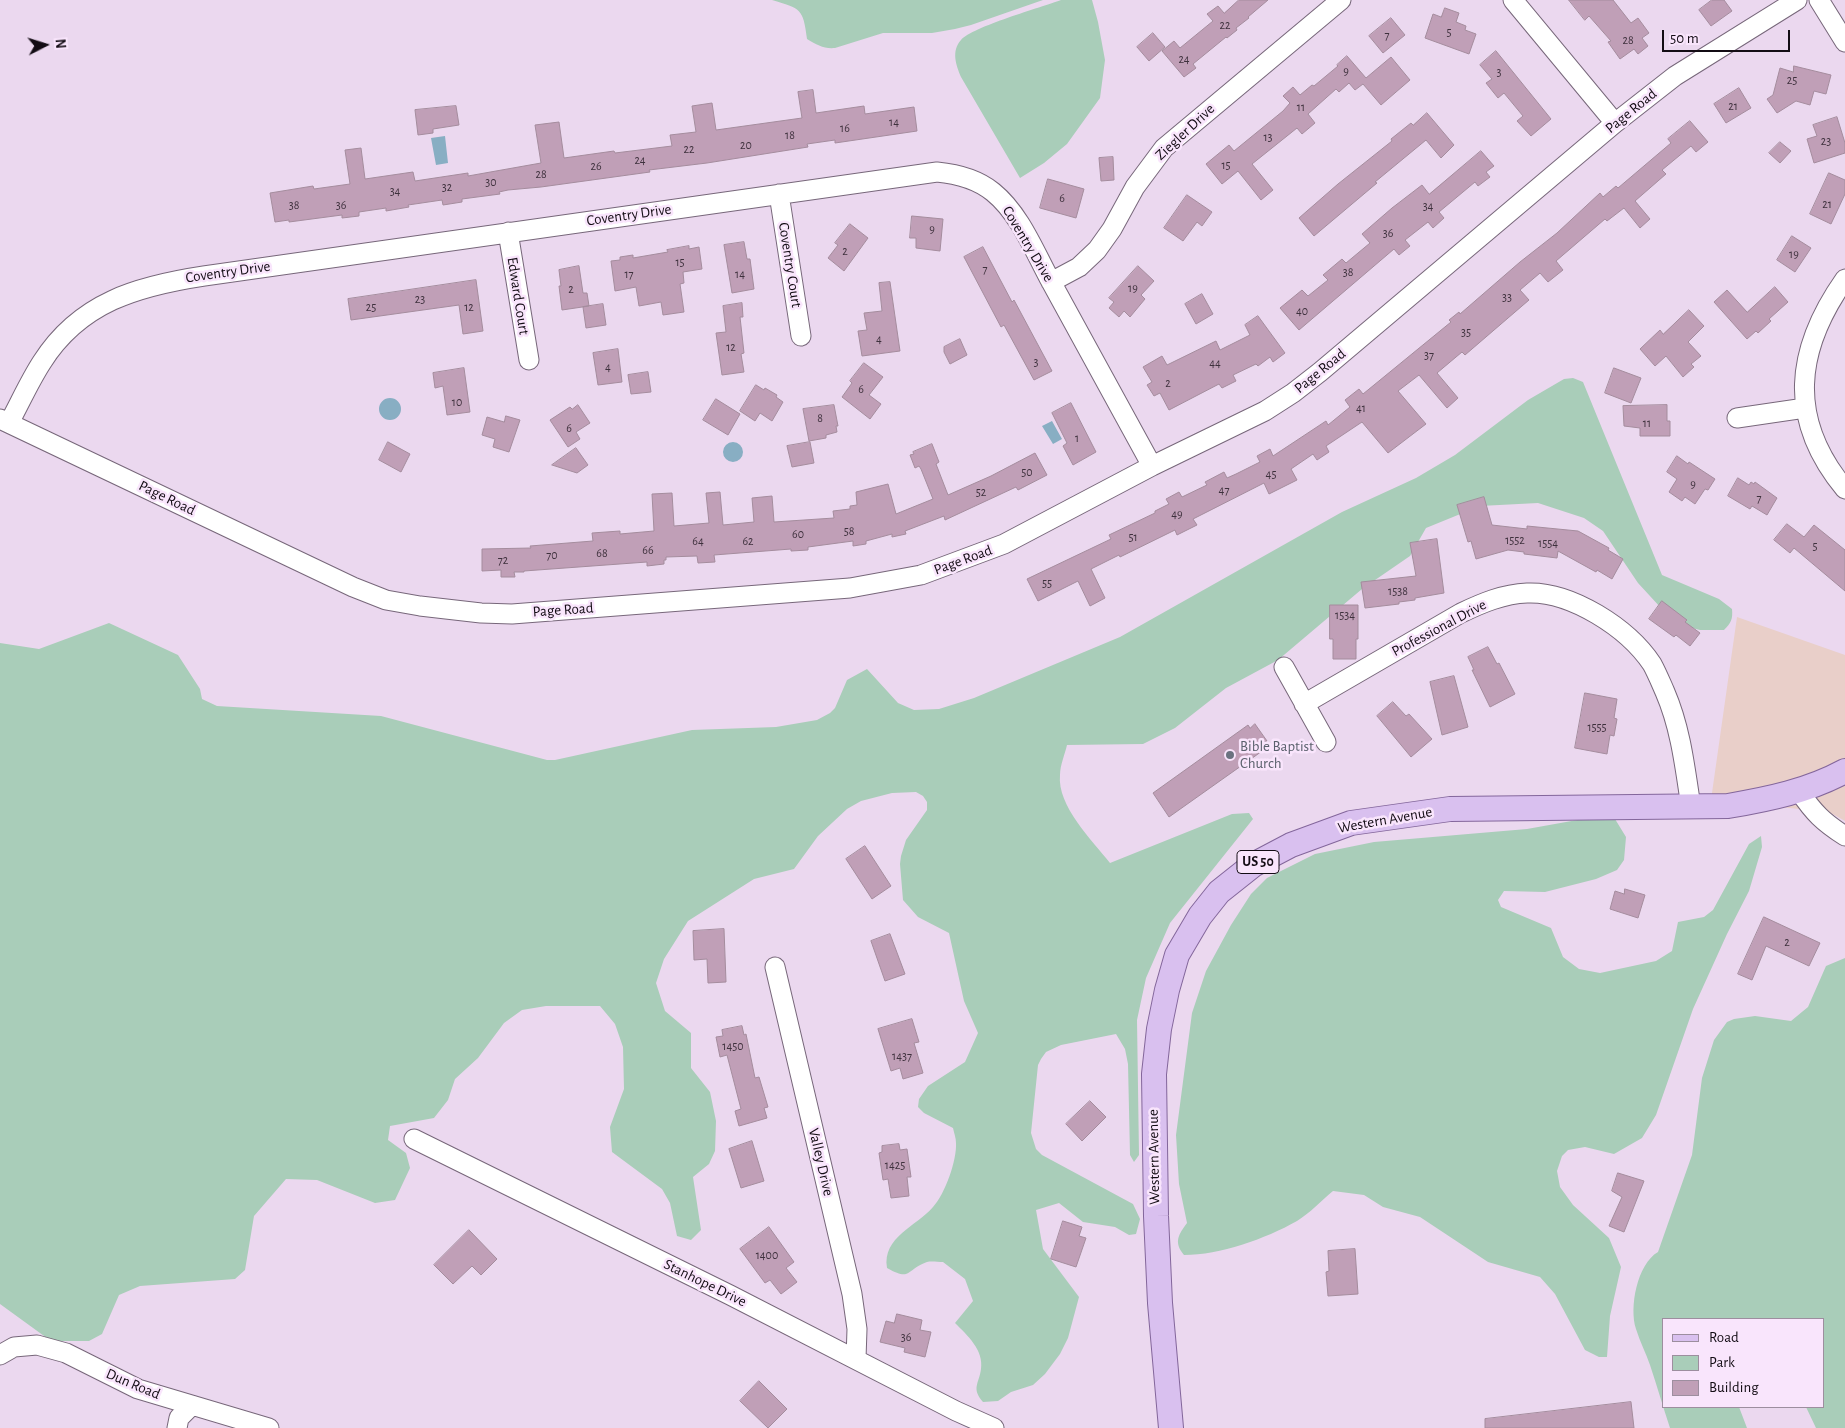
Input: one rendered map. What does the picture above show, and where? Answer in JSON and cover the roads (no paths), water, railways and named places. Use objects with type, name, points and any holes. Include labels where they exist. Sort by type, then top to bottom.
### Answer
[{"type":"main road","name":"Western Avenue","points":[[1170,1428],[1160,1304],[1153,1121],[1154,1074],[1159,1029],[1177,955],[1200,916],[1219,892],[1253,865],[1291,845],[1351,823],[1450,809],[1728,806],[1765,800],[1799,791],[1845,771]]},
{"type":"street","name":"Ziegler Drive","points":[[1052,282],[1079,267],[1097,250],[1112,229],[1135,186],[1164,148],[1341,0]]},
{"type":"street","points":[[1512,0],[1615,123]]},
{"type":"street","name":"Page Road","points":[[5,421],[352,587],[386,600],[420,606],[481,613],[521,613],[850,588],[921,575],[1004,544],[1152,466],[1265,411],[1293,393],[1615,123],[1675,76],[1796,0]]},
{"type":"street","points":[[1819,0],[1845,42]]},
{"type":"street","name":"Coventry Drive","points":[[5,421],[42,361],[61,337],[98,306],[140,288],[171,281],[937,172],[957,174],[975,180],[994,192],[1008,207],[1052,282],[1152,466]]},
{"type":"street","name":"Coventry Court","points":[[779,194],[801,336]]},
{"type":"street","name":"Edward Court","points":[[508,232],[529,360]]},
{"type":"street","points":[[1845,279],[1830,299],[1818,324],[1810,345],[1805,368],[1805,408],[1811,432],[1823,457],[1845,489]]},
{"type":"street","points":[[1737,418],[1805,408]]},
{"type":"street","name":"Professional Drive","points":[[1304,704],[1461,612],[1507,595],[1527,593],[1548,594],[1566,598],[1588,609],[1632,642],[1652,664],[1676,720],[1691,807]]},
{"type":"street","points":[[1284,667],[1326,742]]},
{"type":"street","points":[[1799,791],[1813,812],[1845,836]]},
{"type":"street","name":"Valley Drive","points":[[775,967],[852,1294],[857,1329],[856,1359]]},
{"type":"street","name":"Stanhope Drive","points":[[414,1139],[856,1359],[956,1411],[994,1428]]},
{"type":"street","name":"Dun Road","points":[[0,1355],[14,1347],[37,1345],[66,1353],[138,1389],[269,1428]]},
{"type":"street","points":[[177,1428],[180,1418],[192,1406]]},
{"type":"water","points":[[445,136],[448,163],[436,165],[431,138]]},
{"type":"water","points":[[390,398],[400,405],[401,409],[394,419],[390,420],[380,413],[379,409],[386,399]]},
{"type":"water","points":[[1052,421],[1062,439],[1053,444],[1042,426]]},
{"type":"water","points":[[733,442],[740,445],[743,452],[740,459],[733,462],[726,459],[723,452],[726,445]]},
{"type":"place","name":"Bible Baptist Church","points":[[1230,755]]}]
